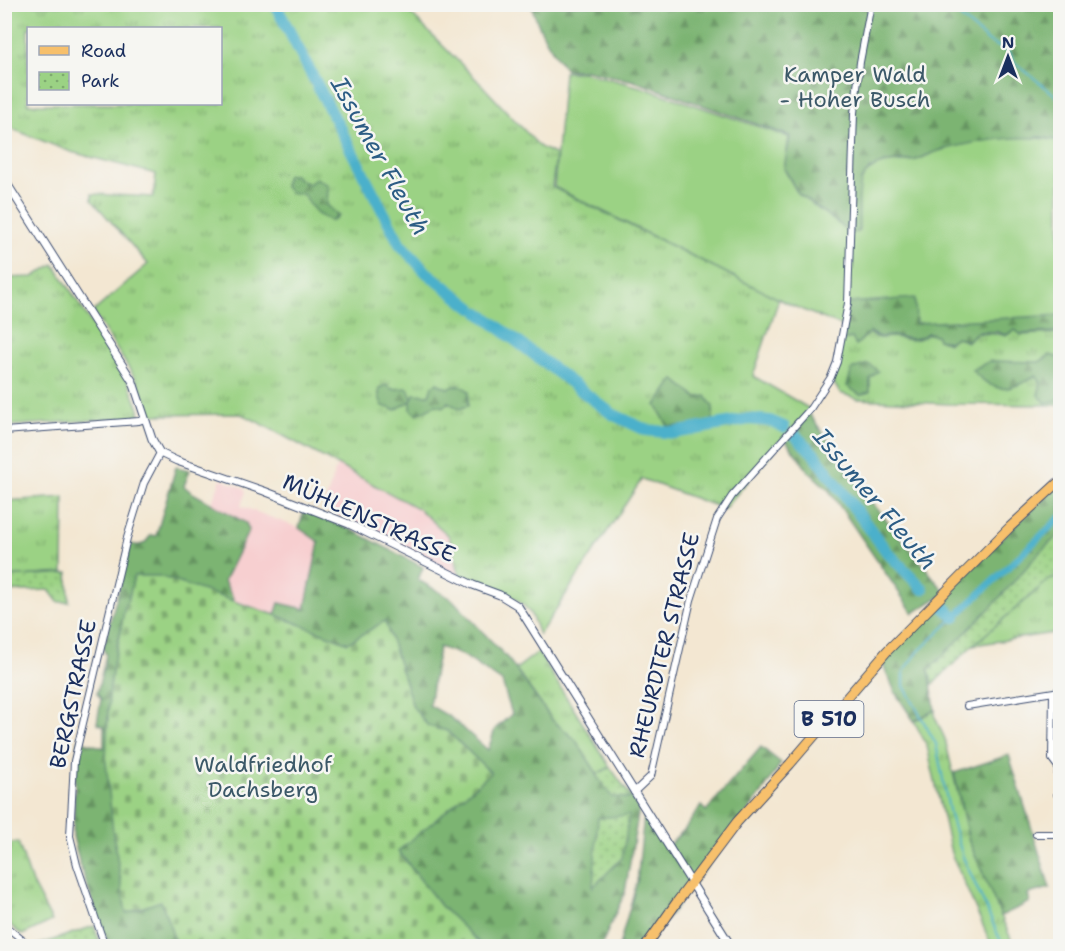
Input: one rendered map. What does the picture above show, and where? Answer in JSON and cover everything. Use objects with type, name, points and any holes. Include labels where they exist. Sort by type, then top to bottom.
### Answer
[{"type":"main road","name":"B 510","points":[[646,946],[749,808],[887,651],[1010,527],[1060,481]]},
{"type":"street","name":"RHEURDTER STRASSE","points":[[634,792],[651,776],[691,600],[717,519],[732,496],[810,409],[831,377],[837,362],[848,303],[854,113],[860,62],[871,4]]},
{"type":"street","points":[[4,179],[133,382],[152,439],[160,453]]},
{"type":"street","points":[[4,431],[145,419]]},
{"type":"street","name":"MÜHLENSTRASSE","points":[[160,453],[177,462],[264,491],[349,524],[473,585],[508,598],[524,613],[537,638],[731,946]]},
{"type":"street","name":"BERGSTRASSE","points":[[105,946],[77,865],[70,836],[74,761],[126,538],[144,483],[160,453]]},
{"type":"street","points":[[967,706],[1057,692],[1053,759],[1058,767],[1057,794],[1060,794]]},
{"type":"street","points":[[1036,834],[1060,834]]},
{"type":"street","points":[[4,925],[30,946]]},
{"type":"shaded area","points":[[337,465],[419,509],[449,536],[460,576],[410,553],[350,520],[323,510]]},
{"type":"shaded area","points":[[221,479],[244,488],[246,492],[241,506],[299,528],[320,541],[305,609],[275,615],[234,601],[224,581],[249,530],[246,523],[211,505]]},
{"type":"green space","points":[[4,5],[402,5],[540,147],[556,155],[552,187],[779,299],[753,376],[810,409],[724,509],[642,479],[539,635],[530,613],[516,599],[460,576],[449,536],[419,509],[241,414],[150,415],[137,381],[93,312],[148,264],[92,200],[92,194],[153,197],[156,174],[71,152],[15,130],[5,122]]},
{"type":"green space","name":"Kamper Wald - Hoher Busch","points":[[531,5],[1060,5],[1060,141],[1041,137],[964,145],[940,150],[916,160],[887,162],[869,170],[861,180],[859,233],[851,233],[798,193],[784,168],[790,136],[634,81],[586,70],[566,70],[545,39]]},
{"type":"green space","points":[[564,72],[583,72],[641,87],[789,137],[784,169],[798,194],[851,233],[859,232],[861,182],[874,167],[887,163],[917,160],[942,150],[971,143],[1016,138],[1060,141],[1060,315],[916,323],[915,298],[848,303],[844,327],[791,305],[554,187]]},
{"type":"green space","points":[[287,175],[294,175],[309,184],[316,178],[328,185],[327,205],[339,216],[331,221],[317,214],[303,194],[290,193],[284,185]]},
{"type":"green space","points":[[54,264],[128,381],[140,417],[5,426],[4,278],[33,277]]},
{"type":"green space","points":[[915,297],[917,323],[1060,315],[1060,332],[1020,334],[1015,330],[1006,335],[997,332],[977,332],[967,341],[957,337],[948,342],[927,333],[919,338],[911,339],[893,336],[880,337],[870,332],[856,345],[852,338],[842,340],[848,303]]},
{"type":"green space","points":[[1015,330],[1021,335],[1060,333],[1060,405],[949,404],[858,399],[840,393],[831,379],[842,340],[852,338],[856,345],[869,333],[879,338],[893,337],[911,340],[919,339],[927,334],[936,335],[938,339],[948,343],[957,337],[967,342],[977,333],[1006,336]]},
{"type":"green space","points":[[1050,355],[1060,358],[1060,395],[1058,400],[1046,403],[1038,395],[1041,383],[1036,376],[1009,388],[1002,388],[988,384],[972,370],[990,361],[1039,362]]},
{"type":"green space","points":[[868,364],[878,371],[870,379],[870,392],[860,395],[847,386],[852,369]]},
{"type":"green space","points":[[674,379],[696,397],[706,396],[713,407],[713,427],[668,426],[656,405]]},
{"type":"green space","points":[[437,383],[447,388],[460,385],[469,391],[468,406],[459,409],[448,402],[444,407],[436,405],[417,414],[411,410],[411,401],[395,410],[383,406],[379,397],[379,388],[386,385],[392,389],[408,388],[412,399],[414,394],[429,395],[432,386]]},
{"type":"green space","points":[[808,412],[870,500],[945,592],[1060,483],[1060,534],[1040,552],[995,603],[929,670],[935,710],[914,721],[896,694],[880,658],[923,624],[944,594],[913,613],[828,489],[809,472],[784,438]]},
{"type":"green space","points":[[176,467],[190,470],[184,486],[246,523],[249,530],[224,581],[235,601],[159,576],[134,576],[116,652],[109,698],[107,752],[114,833],[126,913],[162,900],[177,946],[108,946],[80,865],[73,836],[76,761],[79,740],[104,748],[104,726],[97,723],[101,699],[97,693],[106,655],[103,648],[131,544],[140,545],[145,543],[151,535],[156,536]]},
{"type":"green space","points":[[64,497],[63,573],[5,577],[5,501]]},
{"type":"green space","points":[[304,511],[352,530],[423,567],[418,580],[452,599],[509,660],[553,721],[575,739],[612,797],[632,798],[639,809],[625,892],[601,946],[482,946],[441,906],[398,851],[491,773],[447,731],[428,726],[413,707],[385,621],[348,643],[275,615],[279,603],[305,609],[319,542],[299,528]],"holes":[[[439,647],[464,656],[502,682],[512,714],[495,729],[488,750],[450,717],[429,705]]]},
{"type":"green space","points":[[1060,534],[1060,576],[1051,578],[973,645],[932,685],[929,670],[995,603],[1040,552]]},
{"type":"green space","points":[[68,573],[69,602],[58,602],[49,590],[5,592],[5,577]]},
{"type":"green space","name":"Waldfriedhof Dachsberg","points":[[134,576],[159,576],[278,616],[348,643],[385,621],[413,707],[428,726],[447,731],[491,773],[398,851],[441,906],[482,946],[177,946],[161,901],[126,913],[113,832],[106,761],[113,665],[125,604],[129,598]]},
{"type":"green space","points":[[1060,576],[1060,632],[973,645],[1051,578]]},
{"type":"green space","points":[[538,652],[610,767],[596,775],[575,740],[553,721],[516,669]]},
{"type":"green space","points":[[935,710],[935,717],[945,739],[969,841],[1014,946],[992,946],[951,853],[927,746],[914,721]]},
{"type":"green space","points":[[761,747],[781,763],[761,794],[647,946],[619,946],[637,882],[644,816],[680,867],[668,846],[685,829],[701,806],[706,811]]},
{"type":"green space","points":[[1009,755],[1050,888],[1028,894],[1030,902],[1001,916],[969,841],[954,773]]},
{"type":"green space","points":[[610,767],[632,798],[612,797],[596,775]]},
{"type":"green space","points":[[629,815],[622,858],[593,887],[598,818]]},
{"type":"green space","points":[[18,842],[32,883],[52,921],[22,935],[4,920],[5,844]]},
{"type":"green space","points":[[94,926],[101,946],[35,946]]},
{"type":"waterway","name":"Issumer Fleuth","points":[[275,4],[400,244],[426,272],[472,308]]},
{"type":"waterway","points":[[945,4],[989,42],[1008,51],[1014,62],[1060,99]]},
{"type":"waterway","name":"Issumer Fleuth","points":[[480,313],[612,414],[646,430],[674,433],[749,419],[770,421],[784,427]]},
{"type":"waterway","name":"Issumer Fleuth","points":[[795,435],[815,455],[887,552],[923,589]]},
{"type":"waterway","points":[[955,617],[1060,518]]},
{"type":"waterway","name":"Issumer Fleuth","points":[[944,607],[955,617]]},
{"type":"waterway","points":[[955,617],[919,651],[904,671],[904,686],[936,744],[950,815],[963,857],[1003,946]]}]
